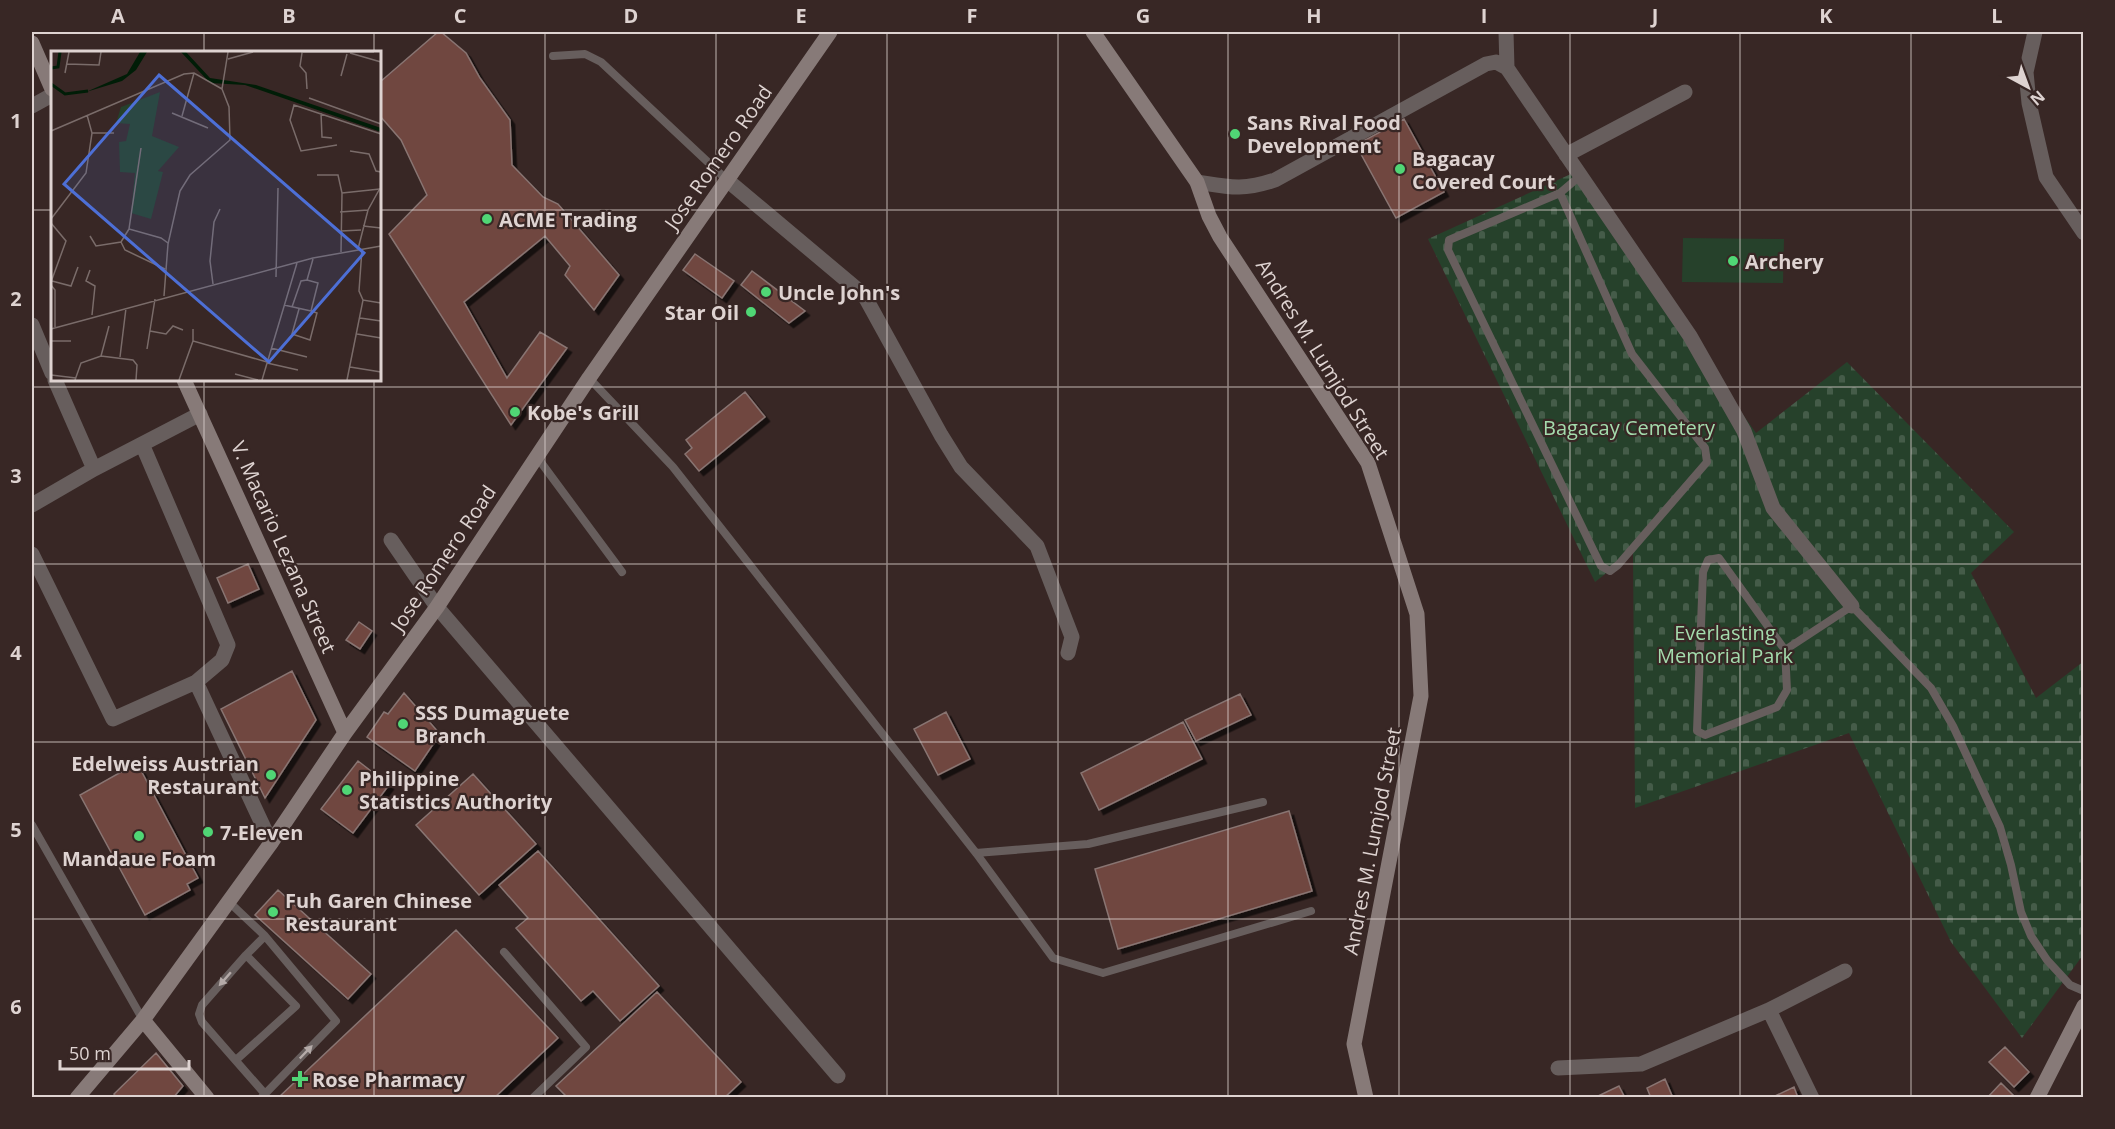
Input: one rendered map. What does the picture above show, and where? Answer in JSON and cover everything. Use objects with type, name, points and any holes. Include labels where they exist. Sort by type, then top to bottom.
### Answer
[{"type":"main road","name":"Jose Romero Road","points":[[78,1098],[143,1020],[271,843],[345,733],[437,607],[590,378],[830,32]]},
{"type":"main road","name":"Andres M. Lumjod Street","points":[[1093,32],[1197,182],[1209,216],[1220,237],[1368,463],[1418,614],[1421,696],[1354,1044],[1366,1098]]},
{"type":"main road","points":[[32,43],[51,87]]},
{"type":"main road","name":"V. Macario Lezana Street","points":[[184,381],[345,733]]},
{"type":"main road","points":[[2037,1098],[2060,1049],[2084,1006]]},
{"type":"main road","points":[[143,1020],[207,1098]]},
{"type":"street","points":[[1506,32],[1506,68]]},
{"type":"street","points":[[2034,32],[2026,72],[2029,103],[2046,177],[2084,233]]},
{"type":"street","points":[[1197,182],[1240,188],[1275,180],[1486,64],[1496,62],[1506,68],[1690,336],[1744,431],[1773,508],[1852,606]]},
{"type":"street","points":[[1566,155],[1685,92]]},
{"type":"street","points":[[32,106],[51,96]]},
{"type":"street","points":[[727,180],[864,295],[961,467],[1037,546],[1072,637],[1068,653]]},
{"type":"street","points":[[32,325],[51,371]]},
{"type":"street","points":[[55,381],[94,469]]},
{"type":"street","points":[[32,505],[94,469],[200,414]]},
{"type":"street","points":[[32,554],[113,719],[196,682],[222,660],[228,645],[142,444]]},
{"type":"street","points":[[391,540],[437,607],[838,1076]]},
{"type":"street","points":[[196,682],[271,843]]},
{"type":"street","points":[[1558,1068],[1641,1064],[1769,1010],[1845,971]]},
{"type":"street","points":[[1769,1010],[1812,1098]]},
{"type":"lane","points":[[553,56],[585,54],[601,62],[727,180]]},
{"type":"lane","points":[[1560,193],[1632,354],[1705,448],[1707,462],[1610,572],[1600,566],[1448,250],[1449,240],[1560,193],[1580,176]]},
{"type":"lane","points":[[590,378],[674,467],[976,853],[1053,958],[1103,973],[1311,911]]},
{"type":"lane","points":[[537,457],[622,572]]},
{"type":"lane","points":[[1719,558],[1785,650],[1787,690],[1778,707],[1705,735],[1697,731],[1703,572],[1708,560],[1719,558]]},
{"type":"lane","points":[[1785,650],[1852,606],[1931,688],[1953,726],[2000,826],[2021,912],[2031,936],[2047,960],[2064,979],[2070,985],[2084,991]]},
{"type":"lane","points":[[976,853],[1088,844],[1263,801]]},
{"type":"lane","points":[[32,825],[143,1020]]},
{"type":"lane","points":[[229,902],[265,936],[336,1021],[263,1096],[236,1060],[213,1037],[202,1022],[200,1014],[202,1005],[265,936]]},
{"type":"lane","points":[[504,952],[586,1047],[533,1098]]},
{"type":"lane","points":[[236,1060],[296,1006],[246,955]]},
{"type":"green space","points":[[1571,174],[1756,433],[1847,362],[2014,532],[1971,573],[2036,698],[2084,661],[2083,955],[2022,1038],[1951,942],[1849,733],[1635,808],[1633,552],[1595,582],[1428,239]]},
{"type":"green space","name":"Archery","points":[[1683,238],[1784,239],[1783,283],[1682,282]]},
{"type":"building","name":"ACME Trading","points":[[438,32],[441,32],[466,53],[480,78],[510,120],[512,165],[543,197],[558,204],[619,275],[594,310],[565,275],[570,266],[545,236],[464,302],[507,378],[540,332],[567,348],[511,425],[389,234],[427,195],[401,140],[381,117],[381,81]]},
{"type":"building","name":"Bagacay Covered Court","points":[[1404,119],[1444,192],[1396,218],[1356,145]]},
{"type":"building","points":[[695,254],[734,281],[722,298],[683,270]]},
{"type":"building","points":[[752,271],[805,311],[789,323],[741,285]]},
{"type":"building","points":[[745,392],[765,417],[699,471],[685,454],[692,448],[686,440]]},
{"type":"building","points":[[248,564],[259,589],[228,603],[217,578]]},
{"type":"building","points":[[359,622],[372,631],[360,649],[346,640]]},
{"type":"building","points":[[292,671],[316,720],[265,798],[221,709]]},
{"type":"building","name":"SSS Dumaguete Branch","points":[[404,693],[440,734],[415,771],[367,737],[384,712],[388,714]]},
{"type":"building","points":[[1240,694],[1251,715],[1196,741],[1185,720]]},
{"type":"building","points":[[946,712],[970,759],[938,775],[914,729]]},
{"type":"building","points":[[1183,722],[1202,759],[1099,810],[1081,773]]},
{"type":"building","points":[[358,761],[389,785],[353,833],[321,809]]},
{"type":"building","name":"Mandaue Foam","points":[[137,763],[198,878],[187,884],[190,890],[145,915],[80,795]]},
{"type":"building","points":[[473,774],[536,844],[479,895],[416,825]]},
{"type":"building","points":[[1289,811],[1312,891],[1118,949],[1095,869]]},
{"type":"building","points":[[538,851],[659,986],[620,1021],[593,991],[581,1001],[516,928],[528,918],[499,885]]},
{"type":"building","points":[[278,890],[371,974],[348,999],[255,915]]},
{"type":"building","points":[[456,930],[558,1038],[494,1098],[278,1098]]},
{"type":"building","points":[[657,992],[741,1082],[724,1098],[568,1098],[556,1086]]},
{"type":"building","points":[[2005,1047],[2029,1072],[2014,1087],[1989,1062]]},
{"type":"building","points":[[156,1053],[183,1086],[173,1098],[117,1098],[114,1094]]},
{"type":"building","points":[[1665,1079],[1673,1098],[1651,1098],[1647,1088]]},
{"type":"building","points":[[2001,1083],[2016,1098],[1987,1098]]},
{"type":"building","points":[[1619,1086],[1625,1098],[1594,1098]]},
{"type":"building","points":[[1794,1087],[1798,1098],[1771,1098]]},
{"type":"place","name":"Sans Rival Food Development","points":[[1235,134]]},
{"type":"place","name":"Bagacay Covered Court","points":[[1400,169]]},
{"type":"place","name":"ACME Trading","points":[[487,219]]},
{"type":"place","name":"Archery","points":[[1733,261]]},
{"type":"place","name":"Uncle John's","points":[[766,292]]},
{"type":"place","name":"Star Oil","points":[[751,312]]},
{"type":"place","name":"Kobe's Grill","points":[[515,412]]},
{"type":"place","name":"SSS Dumaguete Branch","points":[[403,724]]},
{"type":"place","name":"Edelweiss Austrian Restaurant","points":[[271,775]]},
{"type":"place","name":"Philippine Statistics Authority","points":[[347,790]]},
{"type":"place","name":"7-Eleven","points":[[208,832]]},
{"type":"place","name":"Mandaue Foam","points":[[139,836]]},
{"type":"place","name":"Fuh Garen Chinese Restaurant","points":[[273,912]]},
{"type":"place","name":"Rose Pharmacy","points":[[300,1079]]},
{"type":"park label","name":"Bagacay Cemetery","points":[[1629,427]]},
{"type":"park label","name":"Everlasting Memorial Park","points":[[1725,644]]}]
